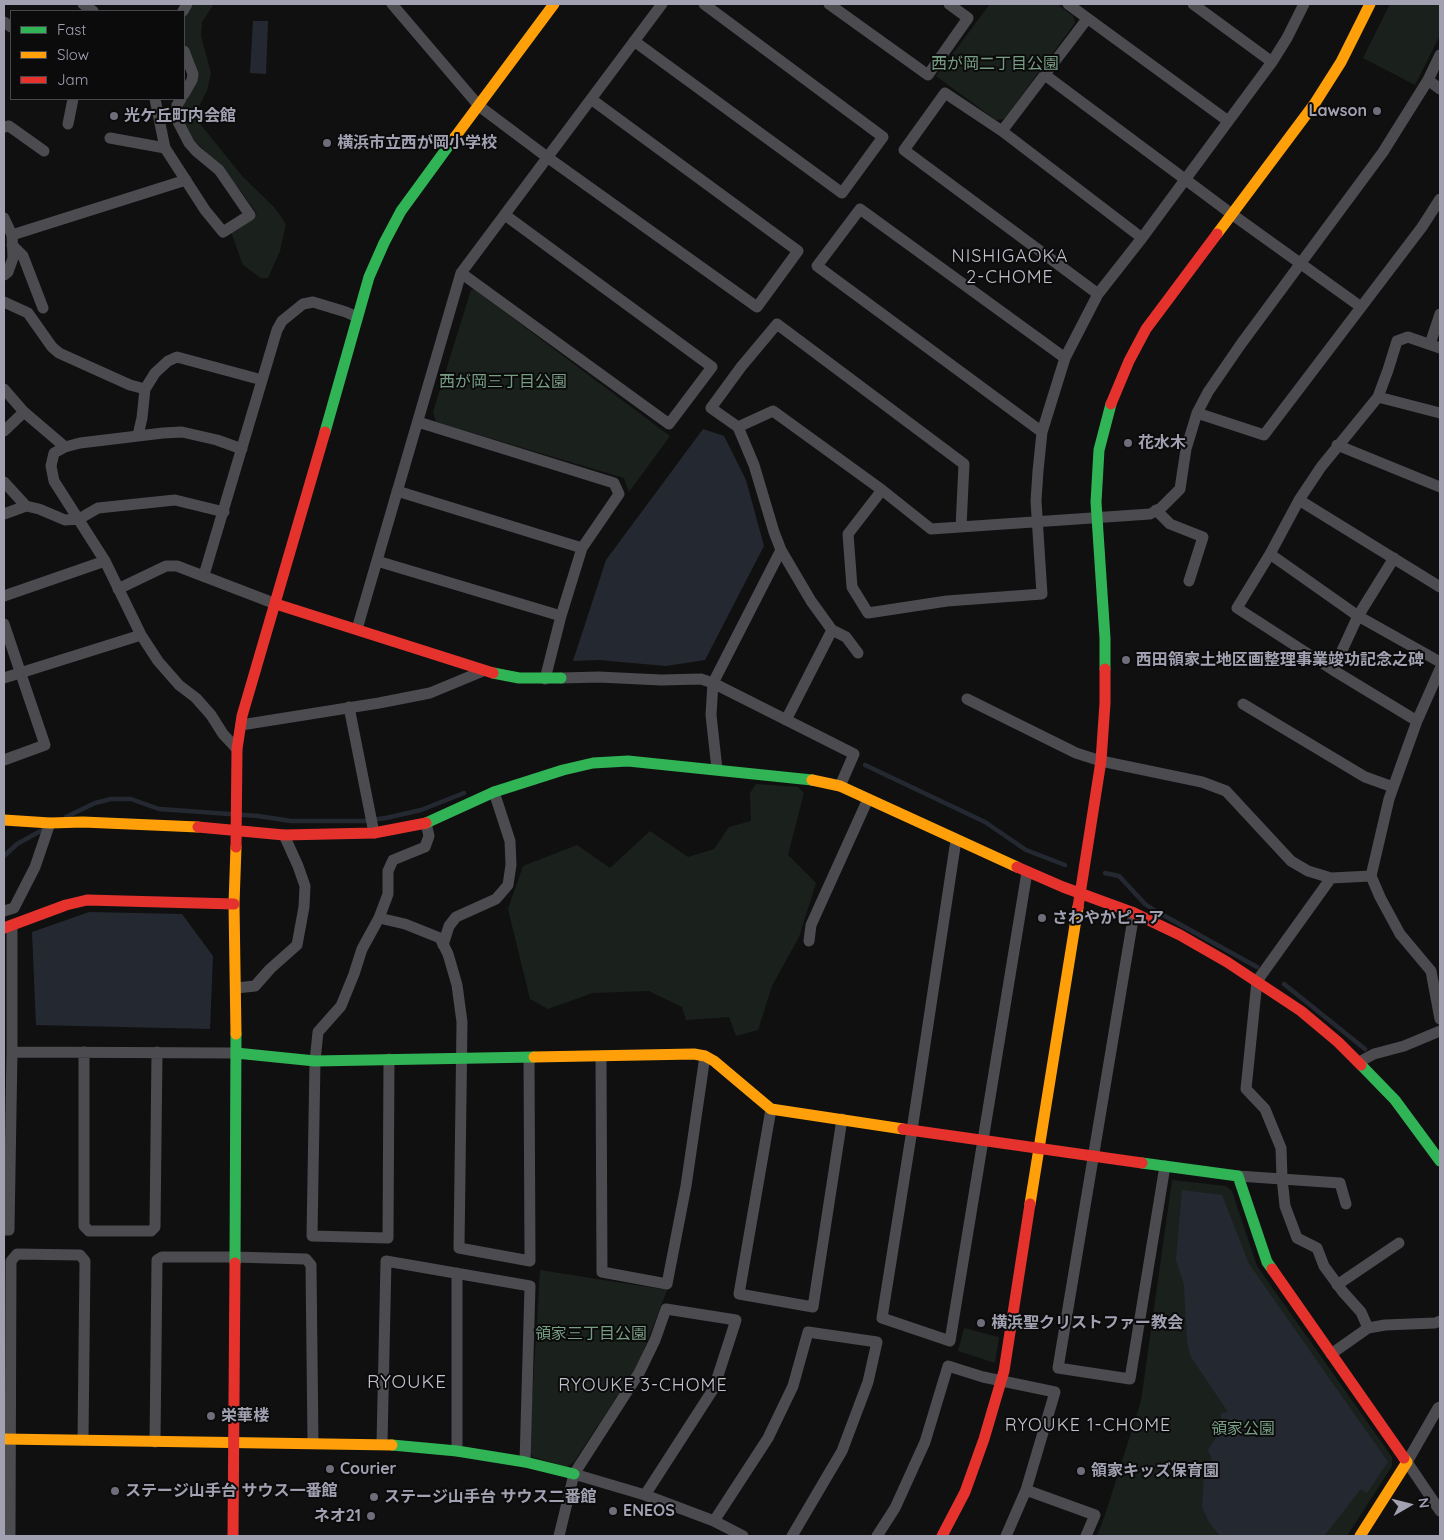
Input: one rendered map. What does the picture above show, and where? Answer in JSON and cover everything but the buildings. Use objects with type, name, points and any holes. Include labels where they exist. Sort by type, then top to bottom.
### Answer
[{"type":"street","points":[[392,4],[479,106],[757,307],[798,251],[592,98]]},
{"type":"street","points":[[232,1536],[236,1053],[234,904],[237,829],[237,749],[241,725],[357,317],[373,268],[401,211],[554,4]]},
{"type":"street","points":[[357,630],[461,273],[662,4]]},
{"type":"street","points":[[634,41],[842,193],[883,137],[704,4]]},
{"type":"street","points":[[829,4],[928,75],[968,18],[949,4]]},
{"type":"street","points":[[1068,4],[1228,121]]},
{"type":"street","points":[[1193,4],[1272,62]]},
{"type":"street","points":[[882,490],[848,534],[852,588],[868,614],[947,601],[1042,594],[1036,491],[1042,432],[1065,358],[1098,294],[1142,238],[1272,62],[1287,38],[1304,4]]},
{"type":"street","points":[[942,1536],[966,1492],[1002,1382],[1101,761],[1105,703],[1105,638],[1096,502],[1099,450],[1111,403],[1146,329],[1315,103],[1341,62],[1370,4]]},
{"type":"street","points":[[1002,131],[1087,19]]},
{"type":"street","points":[[185,54],[193,77],[185,92]]},
{"type":"street","points":[[738,427],[773,411],[882,490],[931,529],[1150,514],[1180,489],[1186,449],[1197,413],[1208,392],[1241,344],[1383,152],[1428,80],[1440,54]]},
{"type":"street","points":[[1045,76],[1232,215],[1361,307]]},
{"type":"street","points":[[1428,80],[1440,89]]},
{"type":"street","points":[[1098,294],[904,150],[945,93],[1002,131],[1142,238]]},
{"type":"street","points":[[68,124],[73,100]]},
{"type":"street","points":[[155,100],[165,148],[205,210],[223,232],[250,215],[219,170],[189,143],[176,118],[177,105],[180,100]]},
{"type":"street","points":[[4,127],[9,126],[44,151]]},
{"type":"street","points":[[110,138],[165,148]]},
{"type":"street","points":[[12,240],[186,180]]},
{"type":"street","points":[[1197,413],[1264,435],[1422,227],[1440,199]]},
{"type":"street","points":[[1042,432],[817,266],[860,209],[1065,358]]},
{"type":"street","points":[[461,273],[668,424],[712,367],[505,215]]},
{"type":"street","points":[[4,218],[12,240],[23,256],[43,308]]},
{"type":"street","points":[[4,275],[8,272],[13,258],[12,240]]},
{"type":"street","points":[[4,302],[28,313],[52,347],[59,353],[130,385],[145,389]]},
{"type":"street","points":[[204,575],[277,330],[282,321],[302,304],[313,302],[357,317]]},
{"type":"street","points":[[1417,721],[1237,608],[1270,554],[1299,500],[1337,445],[1378,397],[1397,341],[1408,337],[1435,346],[1440,314]]},
{"type":"street","points":[[858,653],[846,637],[832,630],[811,601],[781,550],[754,465],[738,427],[711,408],[741,367],[777,324],[964,464],[962,527]]},
{"type":"street","points":[[138,435],[145,389],[155,373],[168,361],[177,357],[262,380]]},
{"type":"street","points":[[4,389],[24,412],[65,447]]},
{"type":"street","points":[[1378,397],[1440,413]]},
{"type":"street","points":[[4,431],[24,412]]},
{"type":"street","points":[[418,422],[614,483],[619,494],[582,548],[560,616],[545,679]]},
{"type":"street","points":[[237,749],[223,734],[211,715],[196,698],[179,685],[158,660],[141,635],[104,561],[54,481],[51,466],[54,453],[65,447],[80,443],[138,435],[182,432],[217,440],[242,449]]},
{"type":"street","points":[[1337,445],[1440,488]]},
{"type":"street","points":[[4,482],[26,506]]},
{"type":"street","points":[[397,491],[582,548]]},
{"type":"street","points":[[4,514],[26,506],[39,509],[64,520],[79,519],[98,508],[175,500],[224,512]]},
{"type":"street","points":[[1299,500],[1440,587]]},
{"type":"street","points":[[1156,510],[1170,524],[1203,537],[1189,581]]},
{"type":"street","points":[[717,769],[711,715],[713,683],[781,550]]},
{"type":"street","points":[[1270,554],[1358,616],[1440,662]]},
{"type":"street","points":[[1333,670],[1358,616],[1394,558]]},
{"type":"street","points":[[377,560],[560,616]]},
{"type":"street","points":[[4,596],[104,561]]},
{"type":"street","points":[[118,589],[166,566],[177,566],[276,604],[483,671],[519,678],[545,679],[599,677],[661,680],[700,679],[713,683],[854,754],[840,786]]},
{"type":"street","points":[[4,624],[45,745],[4,760]]},
{"type":"street","points":[[786,720],[832,630]]},
{"type":"street","points":[[4,678],[141,635]]},
{"type":"street","points":[[1440,669],[1417,721],[1393,787],[1371,876],[1400,934],[1436,969],[1440,1019]]},
{"type":"street","points":[[241,725],[430,693],[483,671]]},
{"type":"street","points":[[967,699],[1076,754],[1202,782],[1226,791],[1291,861],[1308,871],[1331,878],[1371,876]]},
{"type":"street","points":[[1243,704],[1365,777],[1393,787]]},
{"type":"street","points":[[349,707],[374,832]]},
{"type":"street","points":[[4,820],[50,823],[83,822],[177,825],[237,829],[284,835],[374,832],[426,823],[494,792],[563,770],[594,763],[628,761],[717,769],[817,781],[840,786],[1027,872],[1134,913],[1180,935],[1256,981],[1301,1011],[1359,1062],[1395,1100],[1440,1161]]},
{"type":"street","points":[[443,945],[449,926],[456,917],[496,899],[508,885],[511,865],[510,841],[494,792]]},
{"type":"street","points":[[810,941],[811,925],[868,799]]},
{"type":"street","points":[[4,911],[14,908],[35,867],[50,823]]},
{"type":"street","points":[[389,1059],[388,1238],[312,1236],[315,1060],[318,1032],[341,1006],[362,949],[379,918],[388,894],[388,871],[394,860],[425,847],[429,836],[426,823]]},
{"type":"street","points":[[236,988],[255,986],[270,969],[297,945],[304,907],[304,886],[298,866],[284,835]]},
{"type":"street","points":[[956,840],[882,1318],[950,1341],[1027,872]]},
{"type":"street","points":[[1331,878],[1256,981],[1246,1090],[1265,1109],[1282,1148],[1282,1178],[1285,1206],[1297,1238],[1317,1248],[1324,1266],[1362,1312],[1368,1328]]},
{"type":"street","points":[[4,1230],[9,1230],[12,1052],[8,927],[66,905],[87,900],[234,904]]},
{"type":"street","points":[[1134,913],[1058,1368],[1130,1379],[1165,1166]]},
{"type":"street","points":[[379,918],[405,924],[440,938],[448,954],[457,985],[461,1009],[459,1248],[530,1261],[530,1058]]},
{"type":"street","points":[[1359,1062],[1374,1054],[1404,1046],[1440,1031]]},
{"type":"street","points":[[12,1052],[236,1053],[315,1060],[530,1058],[682,1054],[705,1056],[714,1061],[771,1109],[1094,1157],[1238,1176],[1340,1183],[1346,1204]]},
{"type":"street","points":[[84,1052],[84,1226],[89,1231],[150,1231],[155,1228],[157,1052]]},
{"type":"street","points":[[601,1056],[602,1272],[667,1284],[686,1186],[705,1056]]},
{"type":"street","points":[[771,1109],[740,1294],[813,1307],[842,1119]]},
{"type":"street","points":[[1238,1176],[1267,1262],[1440,1511]]},
{"type":"street","points":[[1337,1284],[1399,1243]]},
{"type":"street","points":[[10,1536],[7,1439],[11,1260],[16,1254],[80,1255],[85,1261],[83,1440]]},
{"type":"street","points":[[155,1442],[157,1260],[162,1256],[306,1259],[311,1265],[313,1443]]},
{"type":"street","points":[[382,1444],[386,1261],[530,1286],[525,1462]]},
{"type":"street","points":[[457,1273],[457,1451]]},
{"type":"street","points":[[559,1536],[574,1474],[639,1373],[655,1340],[666,1309],[736,1320],[714,1388],[645,1495]]},
{"type":"street","points":[[1331,1354],[1368,1328],[1385,1325],[1435,1323],[1440,1321]]},
{"type":"street","points":[[714,1521],[768,1438],[793,1386],[808,1332],[877,1342],[868,1382],[842,1451],[792,1536]]},
{"type":"street","points":[[877,1536],[895,1508],[925,1442],[948,1366],[1002,1382],[1055,1392],[1026,1490],[1006,1536]]},
{"type":"street","points":[[1360,1536],[1440,1407]]},
{"type":"street","points":[[7,1439],[382,1444],[457,1451],[525,1462],[645,1495],[714,1521],[743,1536]]},
{"type":"street","points":[[1026,1490],[1095,1515],[1086,1536]]},
{"type":"green space","points":[[192,4],[214,4],[202,22],[201,36],[211,73],[207,91],[197,110],[201,125],[243,177],[274,207],[286,224],[280,251],[268,278],[261,278],[243,265],[231,232],[257,214],[220,166],[189,135],[181,120],[180,107],[183,100],[185,100],[185,94],[195,69],[185,44],[185,15]]},
{"type":"green space","name":"西が岡二丁目公園","points":[[990,4],[1057,4],[1073,16],[1075,23],[1004,119],[996,120],[936,76]]},
{"type":"green space","points":[[1390,4],[1440,4],[1440,35],[1415,85],[1363,58]]},
{"type":"green space","name":"西が岡三丁目公園","points":[[474,289],[670,436],[629,492],[624,478],[436,422],[433,412],[471,290]]},
{"type":"green space","points":[[756,784],[798,787],[804,793],[788,855],[816,883],[799,937],[772,986],[758,1030],[736,1036],[729,1017],[686,1020],[682,1007],[649,991],[593,993],[548,1009],[530,999],[508,909],[523,866],[577,845],[610,868],[650,831],[688,857],[714,849],[729,827],[751,821],[750,793]]},
{"type":"green space","name":"領家公園","points":[[1172,1180],[1226,1186],[1232,1191],[1257,1266],[1392,1457],[1392,1466],[1347,1536],[1097,1536],[1141,1401]]},
{"type":"green space","name":"領家三丁目公園","points":[[540,1270],[667,1290],[636,1368],[574,1462],[567,1467],[533,1457],[529,1451]]},
{"type":"green space","points":[[964,1328],[999,1337],[995,1363],[958,1351]]},
{"type":"shaded area","points":[[253,21],[268,21],[266,74],[250,73]]},
{"type":"shaded area","points":[[703,429],[724,436],[746,480],[764,546],[705,660],[666,666],[599,660],[573,661],[606,560]]},
{"type":"shaded area","points":[[89,912],[182,914],[213,956],[210,1029],[36,1025],[32,932]]},
{"type":"shaded area","name":"領家公園","points":[[1182,1190],[1222,1195],[1249,1264],[1388,1462],[1367,1493],[1361,1489],[1324,1536],[1220,1536],[1209,1522],[1202,1507],[1204,1476],[1212,1459],[1208,1450],[1222,1429],[1221,1413],[1228,1412],[1191,1357],[1187,1342],[1184,1285],[1176,1260]]},
{"type":"waterway","points":[[865,765],[985,822],[1026,850],[1065,865]]},
{"type":"waterway","points":[[66,817],[95,803],[111,799],[131,799],[159,809],[258,816],[291,821],[363,821],[421,810],[464,793]]},
{"type":"waterway","points":[[4,856],[17,844],[46,828]]},
{"type":"waterway","points":[[1105,873],[1119,876],[1145,904],[1154,910],[1257,967]]},
{"type":"waterway","points":[[1284,984],[1365,1049]]},
{"type":"traffic: fast","points":[[325,432],[369,277],[401,211],[455,137]]},
{"type":"traffic: fast","points":[[1105,669],[1105,638],[1096,502],[1099,450],[1111,404]]},
{"type":"traffic: fast","points":[[493,673],[519,678],[561,678]]},
{"type":"traffic: fast","points":[[426,823],[494,792],[563,770],[593,763],[628,761],[812,780]]},
{"type":"traffic: fast","points":[[235,1263],[236,1034]]},
{"type":"traffic: fast","points":[[236,1053],[315,1061],[534,1057]]},
{"type":"traffic: fast","points":[[1361,1065],[1395,1100],[1440,1161]]},
{"type":"traffic: fast","points":[[1142,1163],[1238,1176],[1267,1262],[1272,1269]]},
{"type":"traffic: fast","points":[[392,1445],[457,1451],[525,1462],[574,1474]]},
{"type":"traffic: slow","points":[[455,137],[554,4]]},
{"type":"traffic: slow","points":[[1217,234],[1315,103],[1341,62],[1370,4]]},
{"type":"traffic: slow","points":[[812,780],[840,786],[1017,867]]},
{"type":"traffic: slow","points":[[4,820],[198,827]]},
{"type":"traffic: slow","points":[[236,847],[234,904],[236,1034]]},
{"type":"traffic: slow","points":[[1030,1204],[1078,907]]},
{"type":"traffic: slow","points":[[534,1057],[694,1054],[705,1056],[714,1061],[771,1109],[903,1129]]},
{"type":"traffic: slow","points":[[4,1439],[392,1445]]},
{"type":"traffic: slow","points":[[1360,1536],[1407,1462],[1404,1458]]},
{"type":"traffic: jam","points":[[1111,404],[1129,361],[1146,329],[1217,234]]},
{"type":"traffic: jam","points":[[236,847],[237,749],[242,716],[325,432]]},
{"type":"traffic: jam","points":[[276,604],[493,673]]},
{"type":"traffic: jam","points":[[1078,907],[1101,761],[1105,669]]},
{"type":"traffic: jam","points":[[198,827],[284,835],[374,833],[426,823]]},
{"type":"traffic: jam","points":[[1017,867],[1063,887],[1134,913],[1180,935],[1227,962],[1301,1011],[1338,1042],[1361,1065]]},
{"type":"traffic: jam","points":[[4,928],[66,905],[87,900],[234,904]]},
{"type":"traffic: jam","points":[[903,1129],[1142,1163]]},
{"type":"traffic: jam","points":[[942,1536],[965,1492],[984,1439],[1004,1371],[1030,1204]]},
{"type":"traffic: jam","points":[[233,1536],[235,1263]]},
{"type":"traffic: jam","points":[[1272,1269],[1404,1458]]},
{"type":"place","name":"Lawson","points":[[1377,111]]},
{"type":"place","name":"光ケ丘町内会館","points":[[114,116]]},
{"type":"place","name":"横浜市立西が岡小学校","points":[[327,143]]},
{"type":"place","name":"花水木","points":[[1128,443]]},
{"type":"place","name":"西田領家土地区画整理事業竣功記念之碑","points":[[1126,660]]},
{"type":"place","name":"さわやかピュア","points":[[1042,918]]},
{"type":"place","name":"横浜聖クリストファー教会","points":[[981,1323]]},
{"type":"place","name":"栄華楼","points":[[211,1416]]},
{"type":"place","name":"Courier","points":[[330,1469]]},
{"type":"place","name":"領家キッズ保育園","points":[[1081,1471]]},
{"type":"place","name":"ステージ山手台 サウス一番館","points":[[115,1491]]},
{"type":"place","name":"ステージ山手台 サウス二番館","points":[[374,1497]]},
{"type":"place","name":"ENEOS","points":[[613,1511]]},
{"type":"place","name":"ネオ21","points":[[371,1516]]},
{"type":"district","name":"NISHIGAOKA 2-CHOME","points":[[1010,267]]},
{"type":"district","name":"RYOUKE","points":[[407,1382]]},
{"type":"district","name":"RYOUKE 3-CHOME","points":[[643,1386]]},
{"type":"district","name":"RYOUKE 1-CHOME","points":[[1088,1426]]}]
